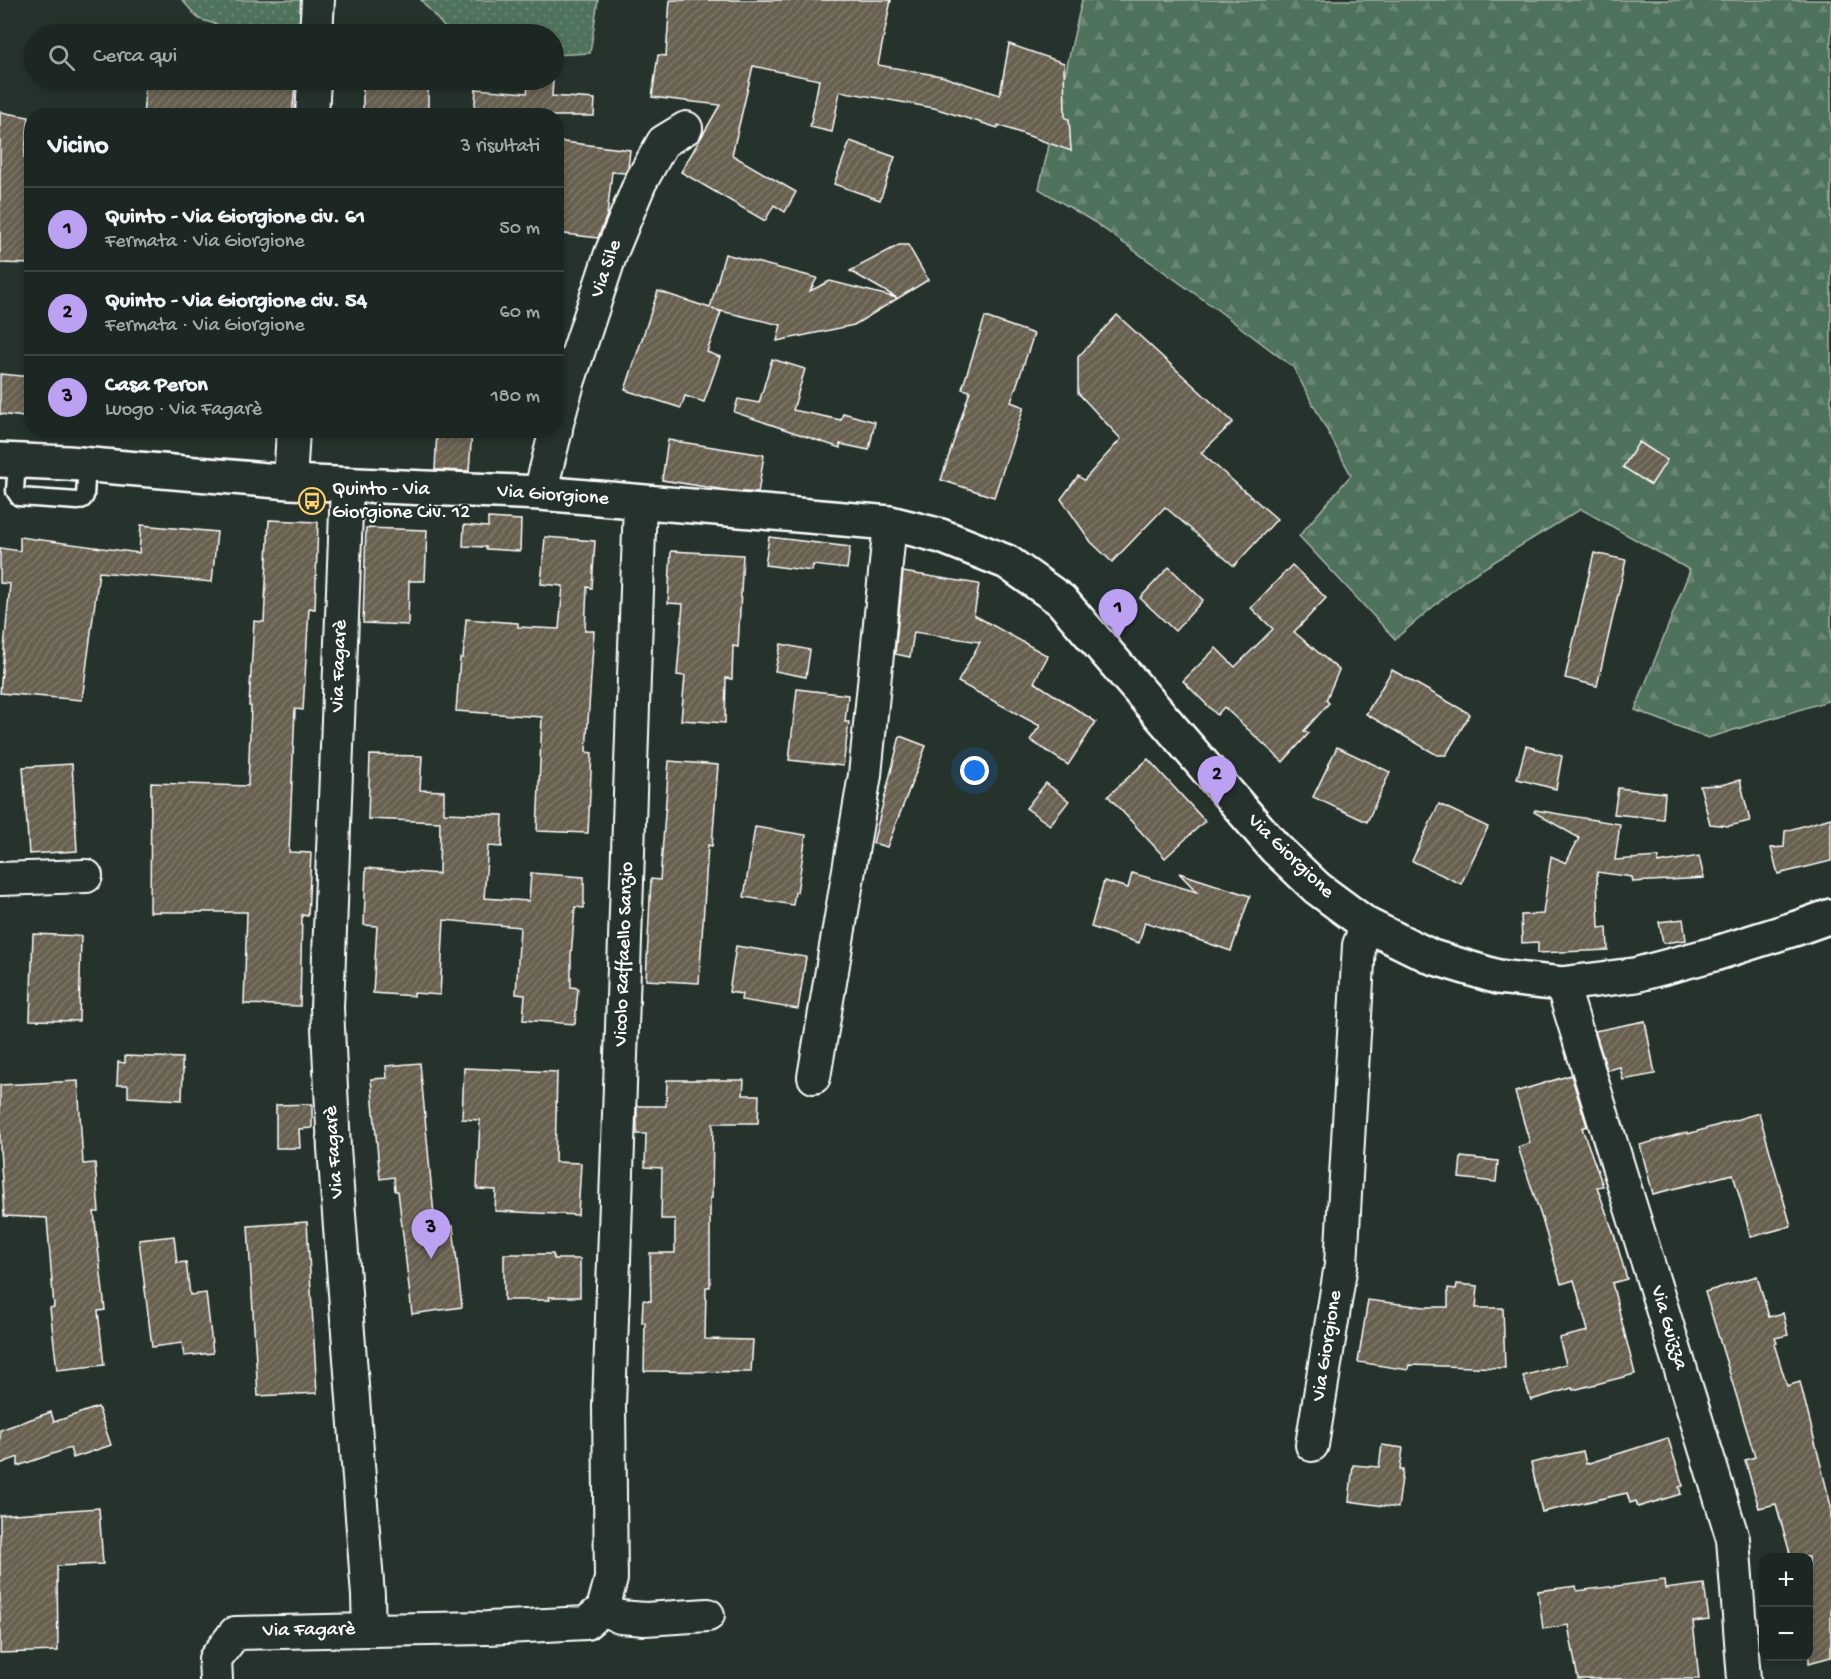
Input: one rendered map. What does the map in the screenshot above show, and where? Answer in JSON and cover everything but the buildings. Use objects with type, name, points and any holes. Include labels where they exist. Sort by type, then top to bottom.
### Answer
[{"type":"street","points":[[317,24],[318,0]]},
{"type":"street","points":[[312,108],[313,90]]},
{"type":"street","name":"Via Sile","points":[[564,398],[611,253],[640,183],[663,142],[686,128]]},
{"type":"street","points":[[290,482],[293,438]]},
{"type":"street","name":"Via Sile","points":[[540,493],[554,438]]},
{"type":"street","name":"Via Giorgione","points":[[8,460],[348,486],[540,493],[890,523],[941,536],[1007,562],[1061,600],[1275,848],[1317,888],[1367,925],[1432,957],[1498,977],[1562,984],[1635,975],[1714,954],[1831,916]]},
{"type":"street","name":"Via Fagarè","points":[[216,1679],[215,1659],[235,1633],[369,1630],[334,1148],[327,1008],[348,486]]},
{"type":"street","name":"Vicolo Raffaello Sanzio","points":[[603,1609],[610,1579],[609,1406],[640,502]]},
{"type":"street","points":[[814,1077],[865,775],[890,523]]},
{"type":"street","points":[[0,879],[86,876]]},
{"type":"street","name":"Via Giorgione","points":[[1312,1445],[1341,1265],[1359,945],[1367,925]]},
{"type":"street","name":"Via Guizza","points":[[1562,984],[1733,1539],[1744,1679]]},
{"type":"street","points":[[369,1630],[488,1628],[586,1623],[603,1609],[620,1617],[645,1619],[708,1615]]},
{"type":"green space","points":[[182,0],[316,0],[300,24],[215,24],[199,19]]},
{"type":"green space","points":[[421,0],[598,0],[590,53],[564,54],[564,24],[441,24]]},
{"type":"green space","points":[[1082,0],[1831,0],[1831,700],[1708,738],[1635,710],[1690,570],[1581,509],[1466,579],[1395,639],[1299,536],[1351,475],[1293,367],[1094,222],[1039,189]]},
{"type":"place","name":"Quinto - Via Giorgione Civ. 12","points":[[312,501]]},
{"type":"place","name":"Quinto - Via Giorgione civ. 61","points":[[1118,639]]},
{"type":"place","name":"Quinto - Via Giorgione civ. 54","points":[[1217,806]]},
{"type":"place","name":"Casa Peron","points":[[431,1259]]}]
